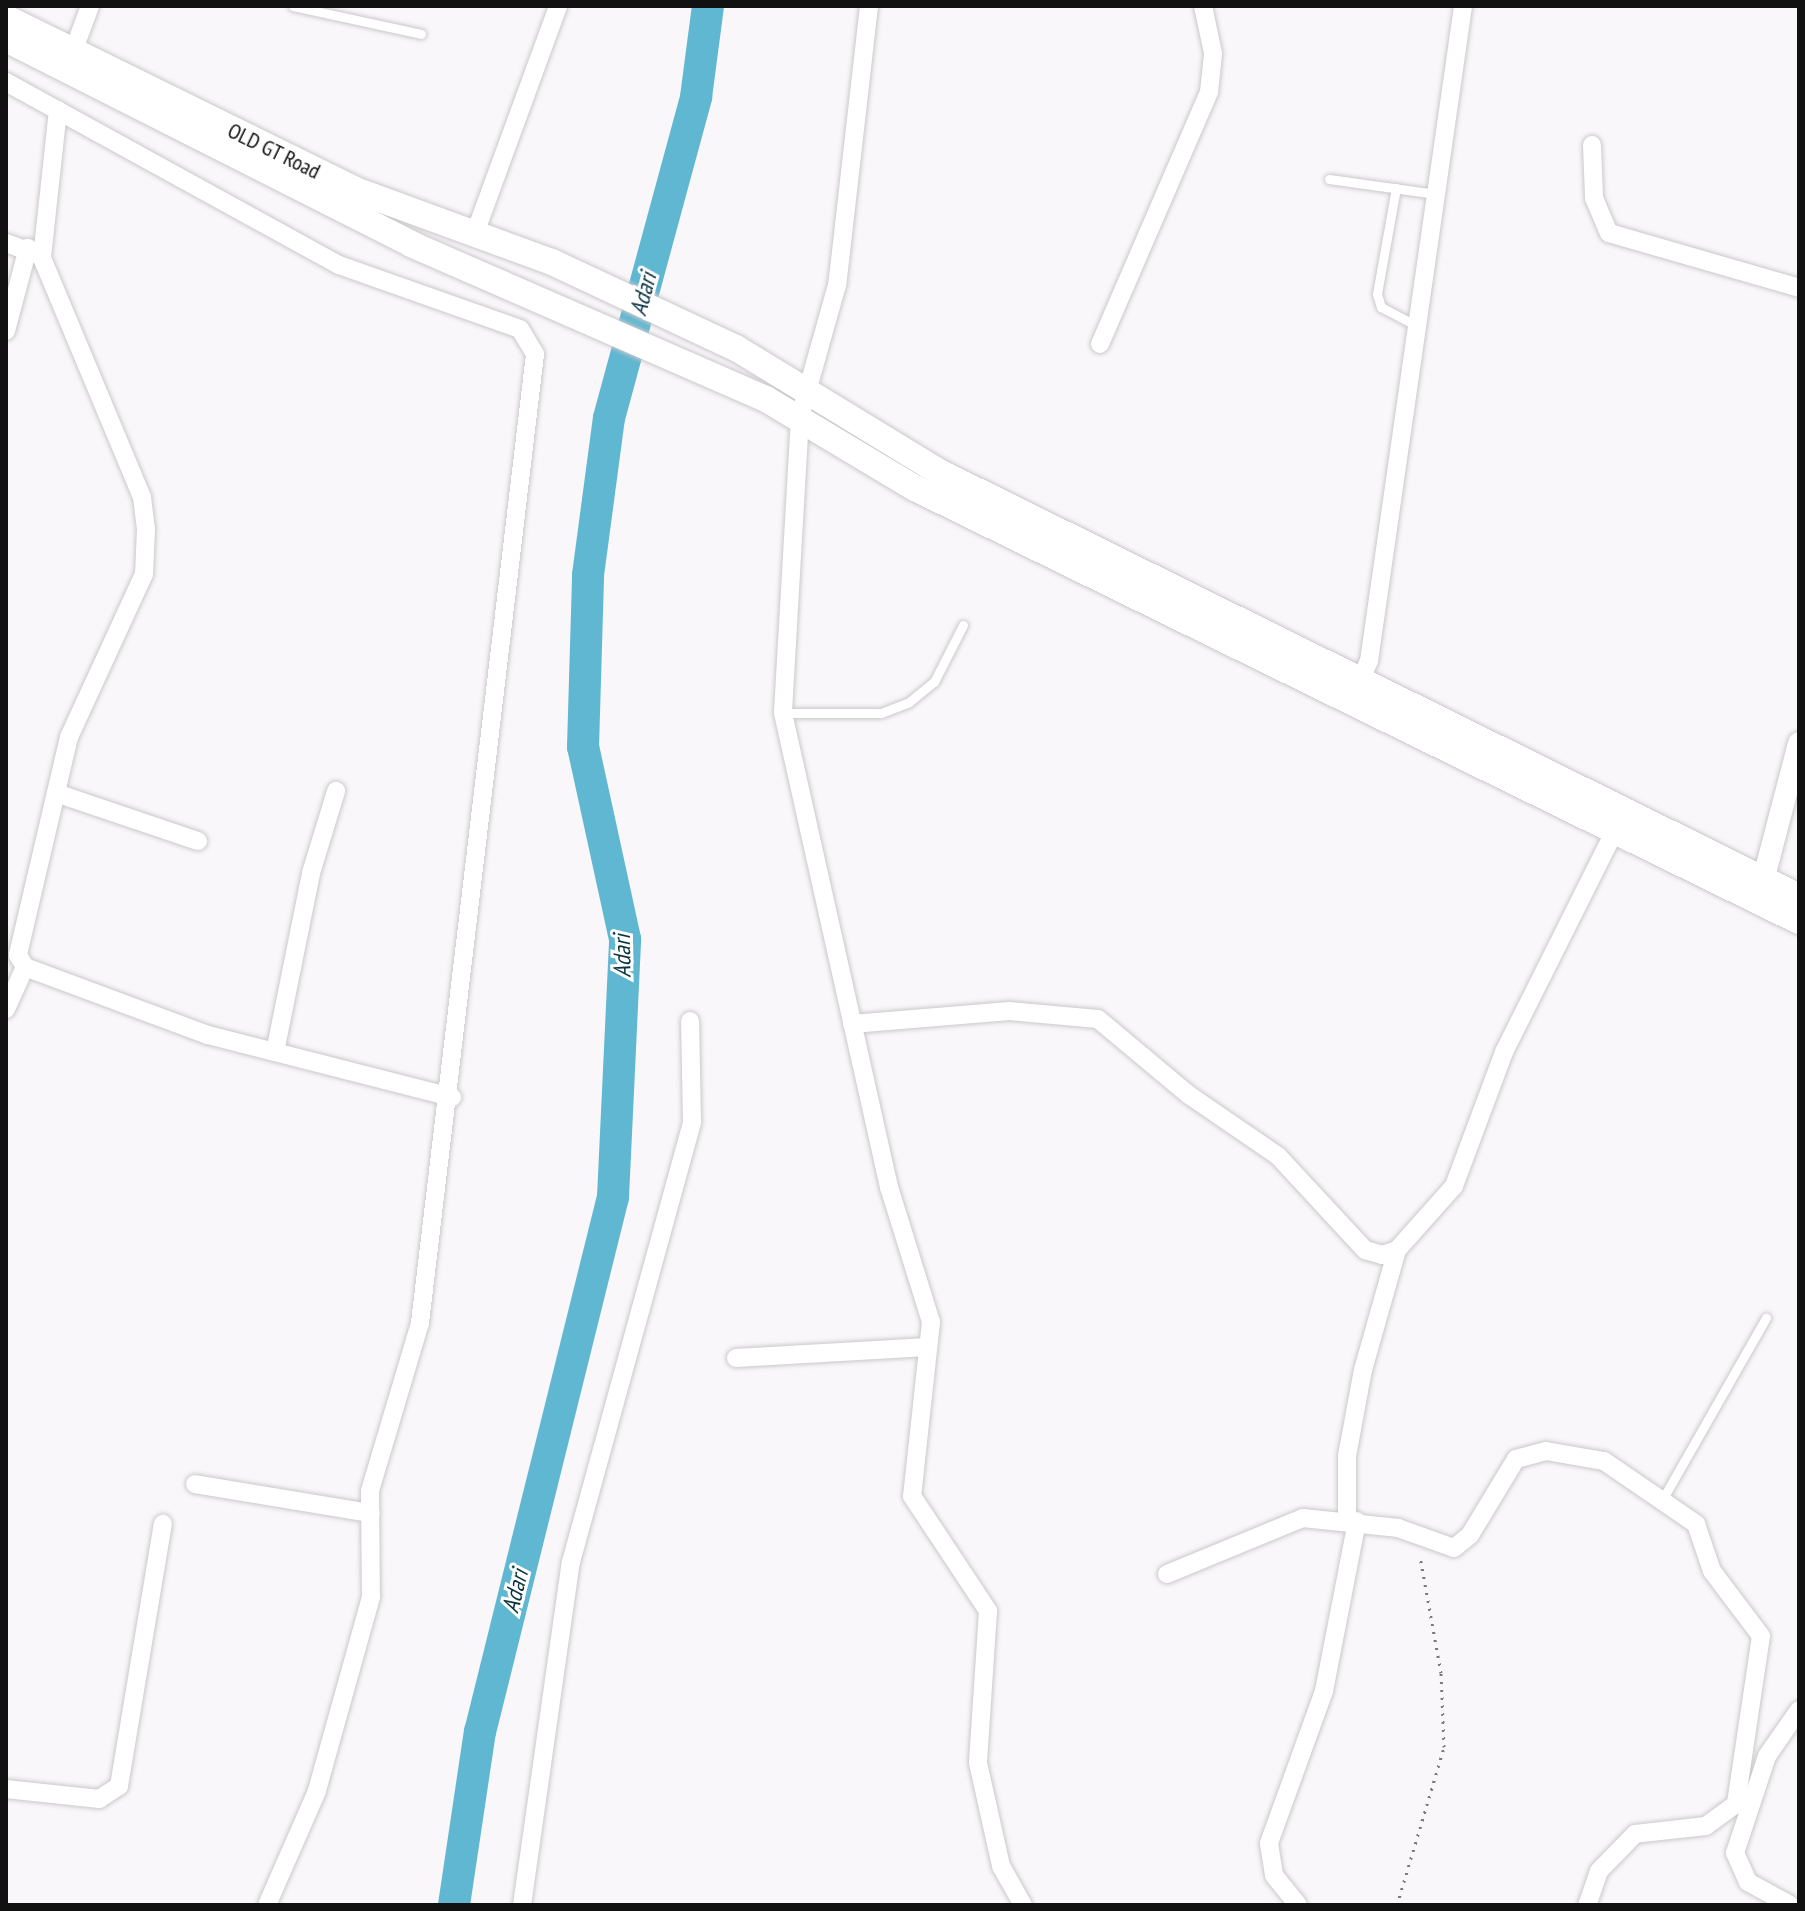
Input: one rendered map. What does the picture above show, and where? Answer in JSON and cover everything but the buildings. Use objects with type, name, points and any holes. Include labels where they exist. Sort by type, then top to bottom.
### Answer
[{"type":"main road","name":"OLD GT Road","points":[[6,18],[355,190],[552,262],[736,348],[939,472],[1761,890]]},
{"type":"main road","name":"OLD GT Road","points":[[6,39],[411,244],[528,290],[766,399],[915,488],[1615,830],[1761,890]]},
{"type":"main road","points":[[1761,890],[1799,897]]},
{"type":"main road","points":[[1761,890],[1799,921]]},
{"type":"street","points":[[73,52],[90,6]]},
{"type":"street","points":[[474,236],[558,6]]},
{"type":"street","points":[[869,6],[837,285],[804,390],[800,417],[783,713],[889,1187],[931,1322],[912,1496],[988,1611],[978,1763],[1001,1866],[1023,1905]]},
{"type":"street","points":[[1100,344],[1209,92],[1213,53],[1203,6]]},
{"type":"street","points":[[1359,683],[1369,661],[1463,6]]},
{"type":"street","points":[[6,82],[339,265],[520,329],[535,354],[452,1097],[420,1323],[370,1491],[371,1597],[317,1791],[267,1905]]},
{"type":"street","points":[[6,331],[35,253],[58,110]]},
{"type":"street","points":[[1592,145],[1594,198],[1609,233],[1799,288]]},
{"type":"street","points":[[6,243],[35,253],[142,497],[146,529],[144,574],[69,737],[56,793],[12,939],[25,967],[275,1052],[452,1097]]},
{"type":"street","points":[[1761,890],[1799,743]]},
{"type":"street","points":[[275,1052],[311,873],[336,791]]},
{"type":"street","points":[[56,793],[198,841]]},
{"type":"street","points":[[1296,1904],[1274,1875],[1269,1843],[1324,1691],[1352,1520],[1347,1456],[1363,1370],[1397,1250],[1454,1186],[1504,1052],[1615,830]]},
{"type":"street","points":[[6,1009],[25,967]]},
{"type":"street","points":[[852,1024],[1009,1011],[1098,1019],[1189,1095],[1278,1156],[1365,1250],[1397,1250]]},
{"type":"street","points":[[522,1905],[571,1562],[692,1122],[690,1021]]},
{"type":"street","points":[[736,1358],[928,1347]]},
{"type":"street","points":[[1167,1574],[1290,1522],[1352,1520],[1416,1537],[1444,1549],[1462,1545],[1511,1465],[1532,1452],[1588,1455],[1696,1524],[1712,1571],[1758,1625],[1736,1804],[1706,1826],[1635,1834],[1599,1871],[1587,1905]]},
{"type":"street","points":[[195,1484],[371,1513]]},
{"type":"street","points":[[6,1789],[99,1799],[119,1786],[163,1524]]},
{"type":"street","points":[[1790,1905],[1748,1882],[1735,1853],[1767,1756],[1799,1710]]},
{"type":"lane","points":[[293,6],[421,34]]},
{"type":"lane","points":[[1329,179],[1436,194]]},
{"type":"lane","points":[[1396,188],[1377,294],[1394,317],[1417,326]]},
{"type":"lane","points":[[783,713],[881,713],[909,702],[934,682],[963,625]]},
{"type":"lane","points":[[1662,1500],[1766,1318]]},
{"type":"path","points":[[1397,1905],[1444,1747],[1440,1660],[1416,1537]]},
{"type":"waterway","name":"Adari","points":[[454,1905],[480,1732],[613,1197],[625,939],[583,747],[588,575],[609,418],[696,97],[708,6]]}]
